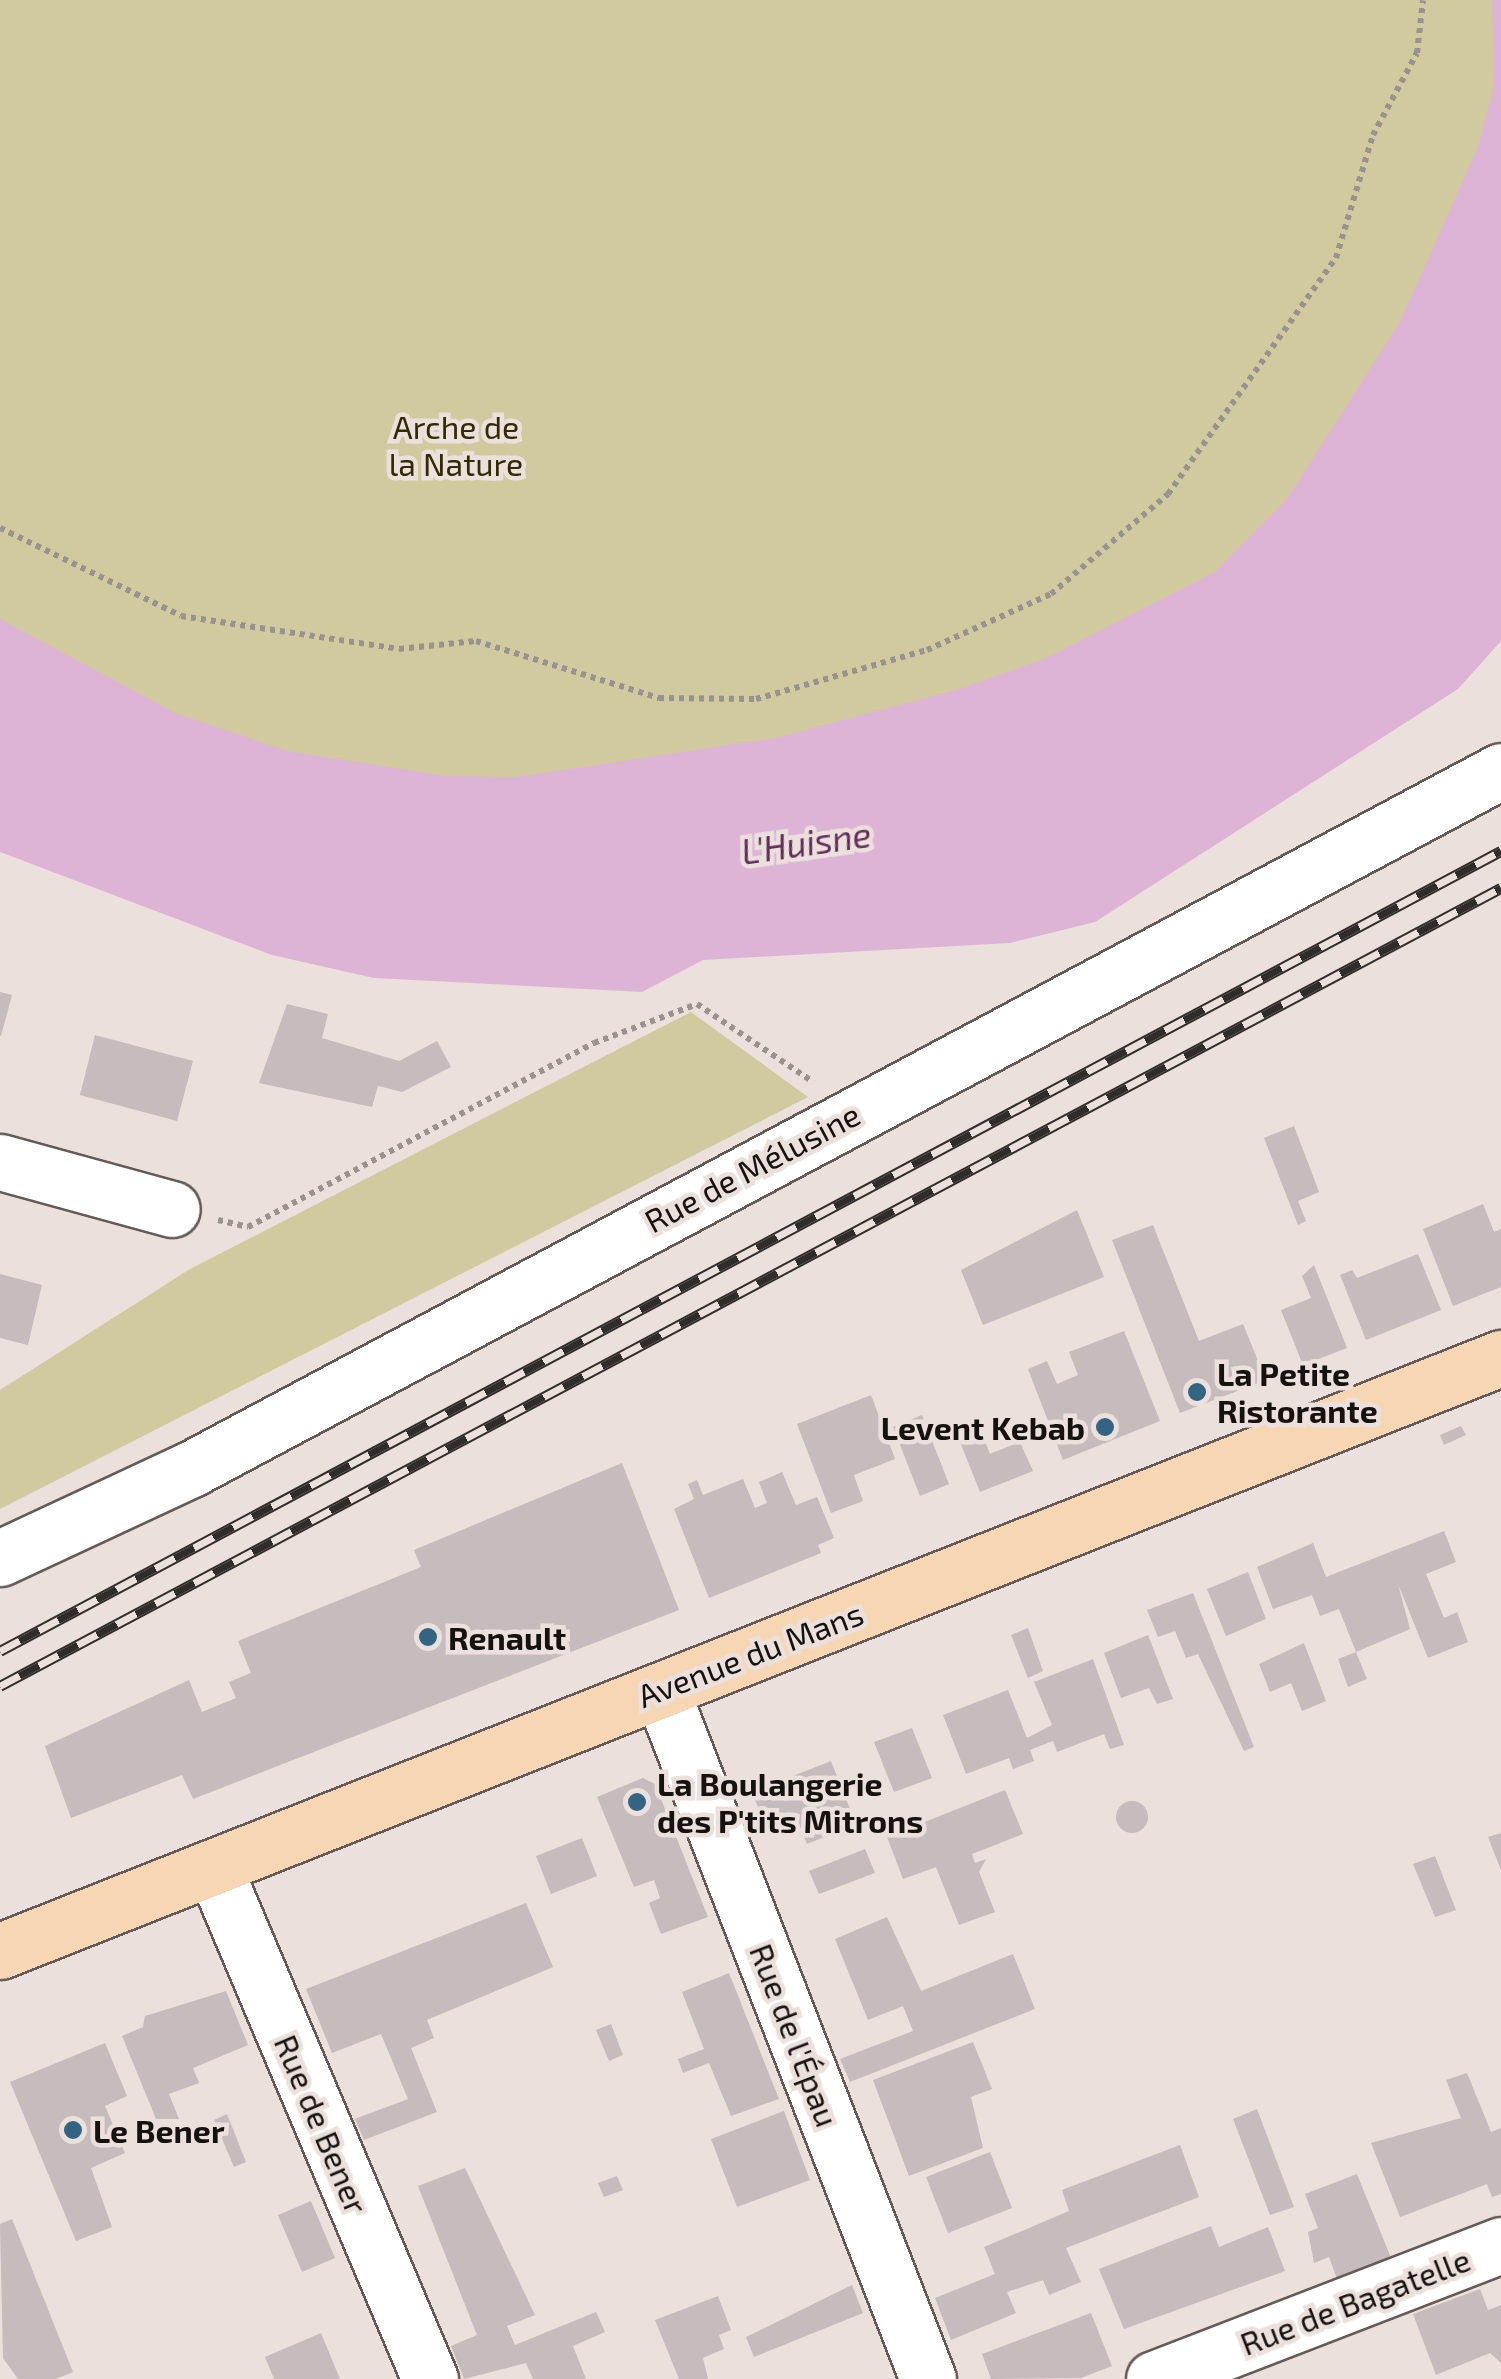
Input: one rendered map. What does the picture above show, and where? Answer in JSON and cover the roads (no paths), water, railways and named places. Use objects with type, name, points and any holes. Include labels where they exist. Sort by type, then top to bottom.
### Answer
[{"type":"main road","name":"Avenue du Mans","points":[[0,1951],[1501,1358]]},
{"type":"street","name":"Rue de Mélusine","points":[[0,1558],[191,1469],[855,1111],[1501,771]]},
{"type":"street","points":[[0,1162],[172,1210]]},
{"type":"street","name":"Rue de l'Épau","points":[[660,1690],[928,2379]]},
{"type":"street","name":"Rue de Bener","points":[[214,1868],[430,2379]]},
{"type":"street","name":"Rue de Bagatelle","points":[[1154,2379],[1501,2245]]},
{"type":"water","name":"L'Huisne","points":[[1492,0],[1501,0],[1501,641],[1458,689],[1095,922],[1010,943],[703,960],[642,992],[374,978],[272,955],[0,852],[0,619],[177,714],[287,751],[445,776],[517,777],[776,738],[963,688],[1049,657],[1215,572],[1287,499],[1400,322],[1478,147],[1494,86]]},
{"type":"railway","points":[[0,1651],[1501,851]]},
{"type":"railway","points":[[0,1686],[1501,888]]},
{"type":"place","name":"La Petite Ristorante","points":[[1197,1392]]},
{"type":"place","name":"Levent Kebab","points":[[1105,1427]]},
{"type":"place","name":"Renault","points":[[428,1637]]},
{"type":"place","name":"La Boulangerie des P'tits Mitrons","points":[[637,1802]]},
{"type":"place","name":"Le Bener","points":[[73,2130]]},
{"type":"park label","name":"Arche de la Nature","points":[[456,446]]}]
